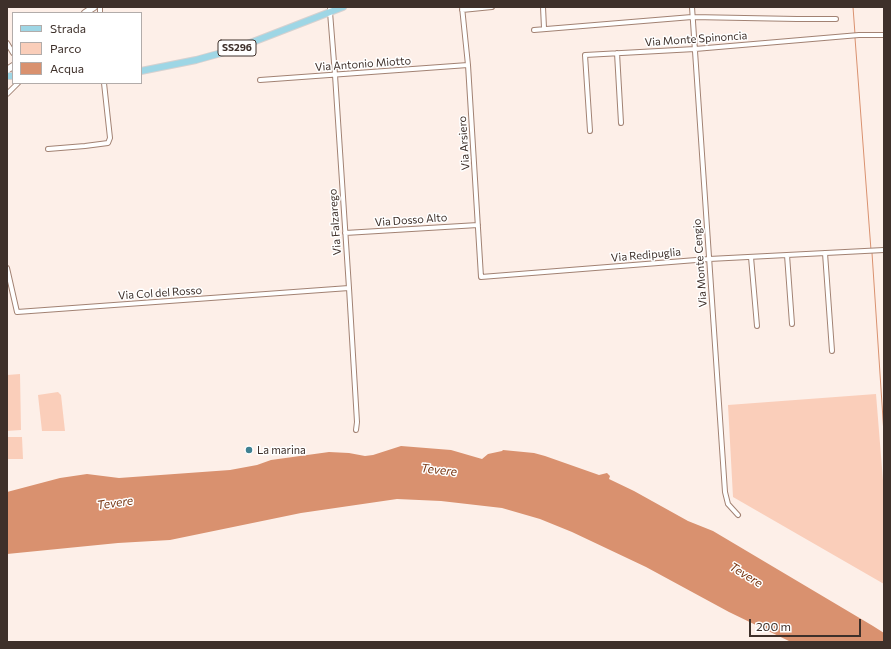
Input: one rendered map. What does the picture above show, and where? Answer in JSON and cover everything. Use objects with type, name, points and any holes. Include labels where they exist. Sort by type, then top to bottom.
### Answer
[{"type":"main road","name":"SS296","points":[[142,71],[196,60],[232,50],[330,9],[343,7]]},
{"type":"street","points":[[462,8],[492,7]]},
{"type":"street","points":[[543,7],[544,28]]},
{"type":"street","name":"Via Monte Cengio","points":[[692,7],[725,492],[728,504],[738,515]]},
{"type":"street","name":"Via Arsiero","points":[[462,8],[468,65],[481,277]]},
{"type":"street","name":"Via Falzarego","points":[[330,9],[349,288],[357,422],[356,430]]},
{"type":"street","points":[[534,30],[692,17],[836,19]]},
{"type":"street","name":"Via Monte Spinoncia","points":[[590,130],[585,55],[695,49],[859,35],[884,35]]},
{"type":"street","points":[[617,53],[621,123]]},
{"type":"street","name":"Via Antonio Miotto","points":[[260,80],[468,65]]},
{"type":"street","points":[[7,94],[17,84]]},
{"type":"street","points":[[48,149],[108,143],[110,138],[104,84]]},
{"type":"street","name":"Via Dosso Alto","points":[[345,233],[478,224]]},
{"type":"street","name":"Via Redipuglia","points":[[481,277],[709,259],[884,250]]},
{"type":"street","points":[[825,253],[832,351]]},
{"type":"street","points":[[787,255],[792,324]]},
{"type":"street","points":[[751,257],[757,326]]},
{"type":"street","name":"Via Col del Rosso","points":[[7,268],[17,312],[349,288]]},
{"type":"green space","points":[[20,374],[21,430],[7,431],[7,375]]},
{"type":"green space","points":[[58,392],[61,395],[65,431],[42,431],[38,395]]},
{"type":"green space","points":[[876,394],[884,493],[884,584],[733,497],[728,405]]},
{"type":"green space","points":[[7,437],[22,437],[23,459],[7,459]]},
{"type":"water","name":"Tevere","points":[[401,446],[451,450],[482,459],[488,454],[503,450],[534,453],[599,475],[607,473],[610,476],[609,479],[688,521],[713,531],[873,626],[884,633],[884,642],[791,642],[729,612],[646,567],[572,532],[540,519],[502,508],[441,501],[397,499],[301,513],[170,540],[118,543],[7,554],[7,492],[60,478],[87,474],[119,478],[230,470],[257,465],[271,460],[329,452],[349,453],[365,456],[373,455]]},
{"type":"waterway","points":[[853,7],[855,34]]},
{"type":"waterway","points":[[855,38],[871,250]]},
{"type":"waterway","points":[[872,253],[884,434]]},
{"type":"place","name":"La marina","points":[[249,450]]}]
